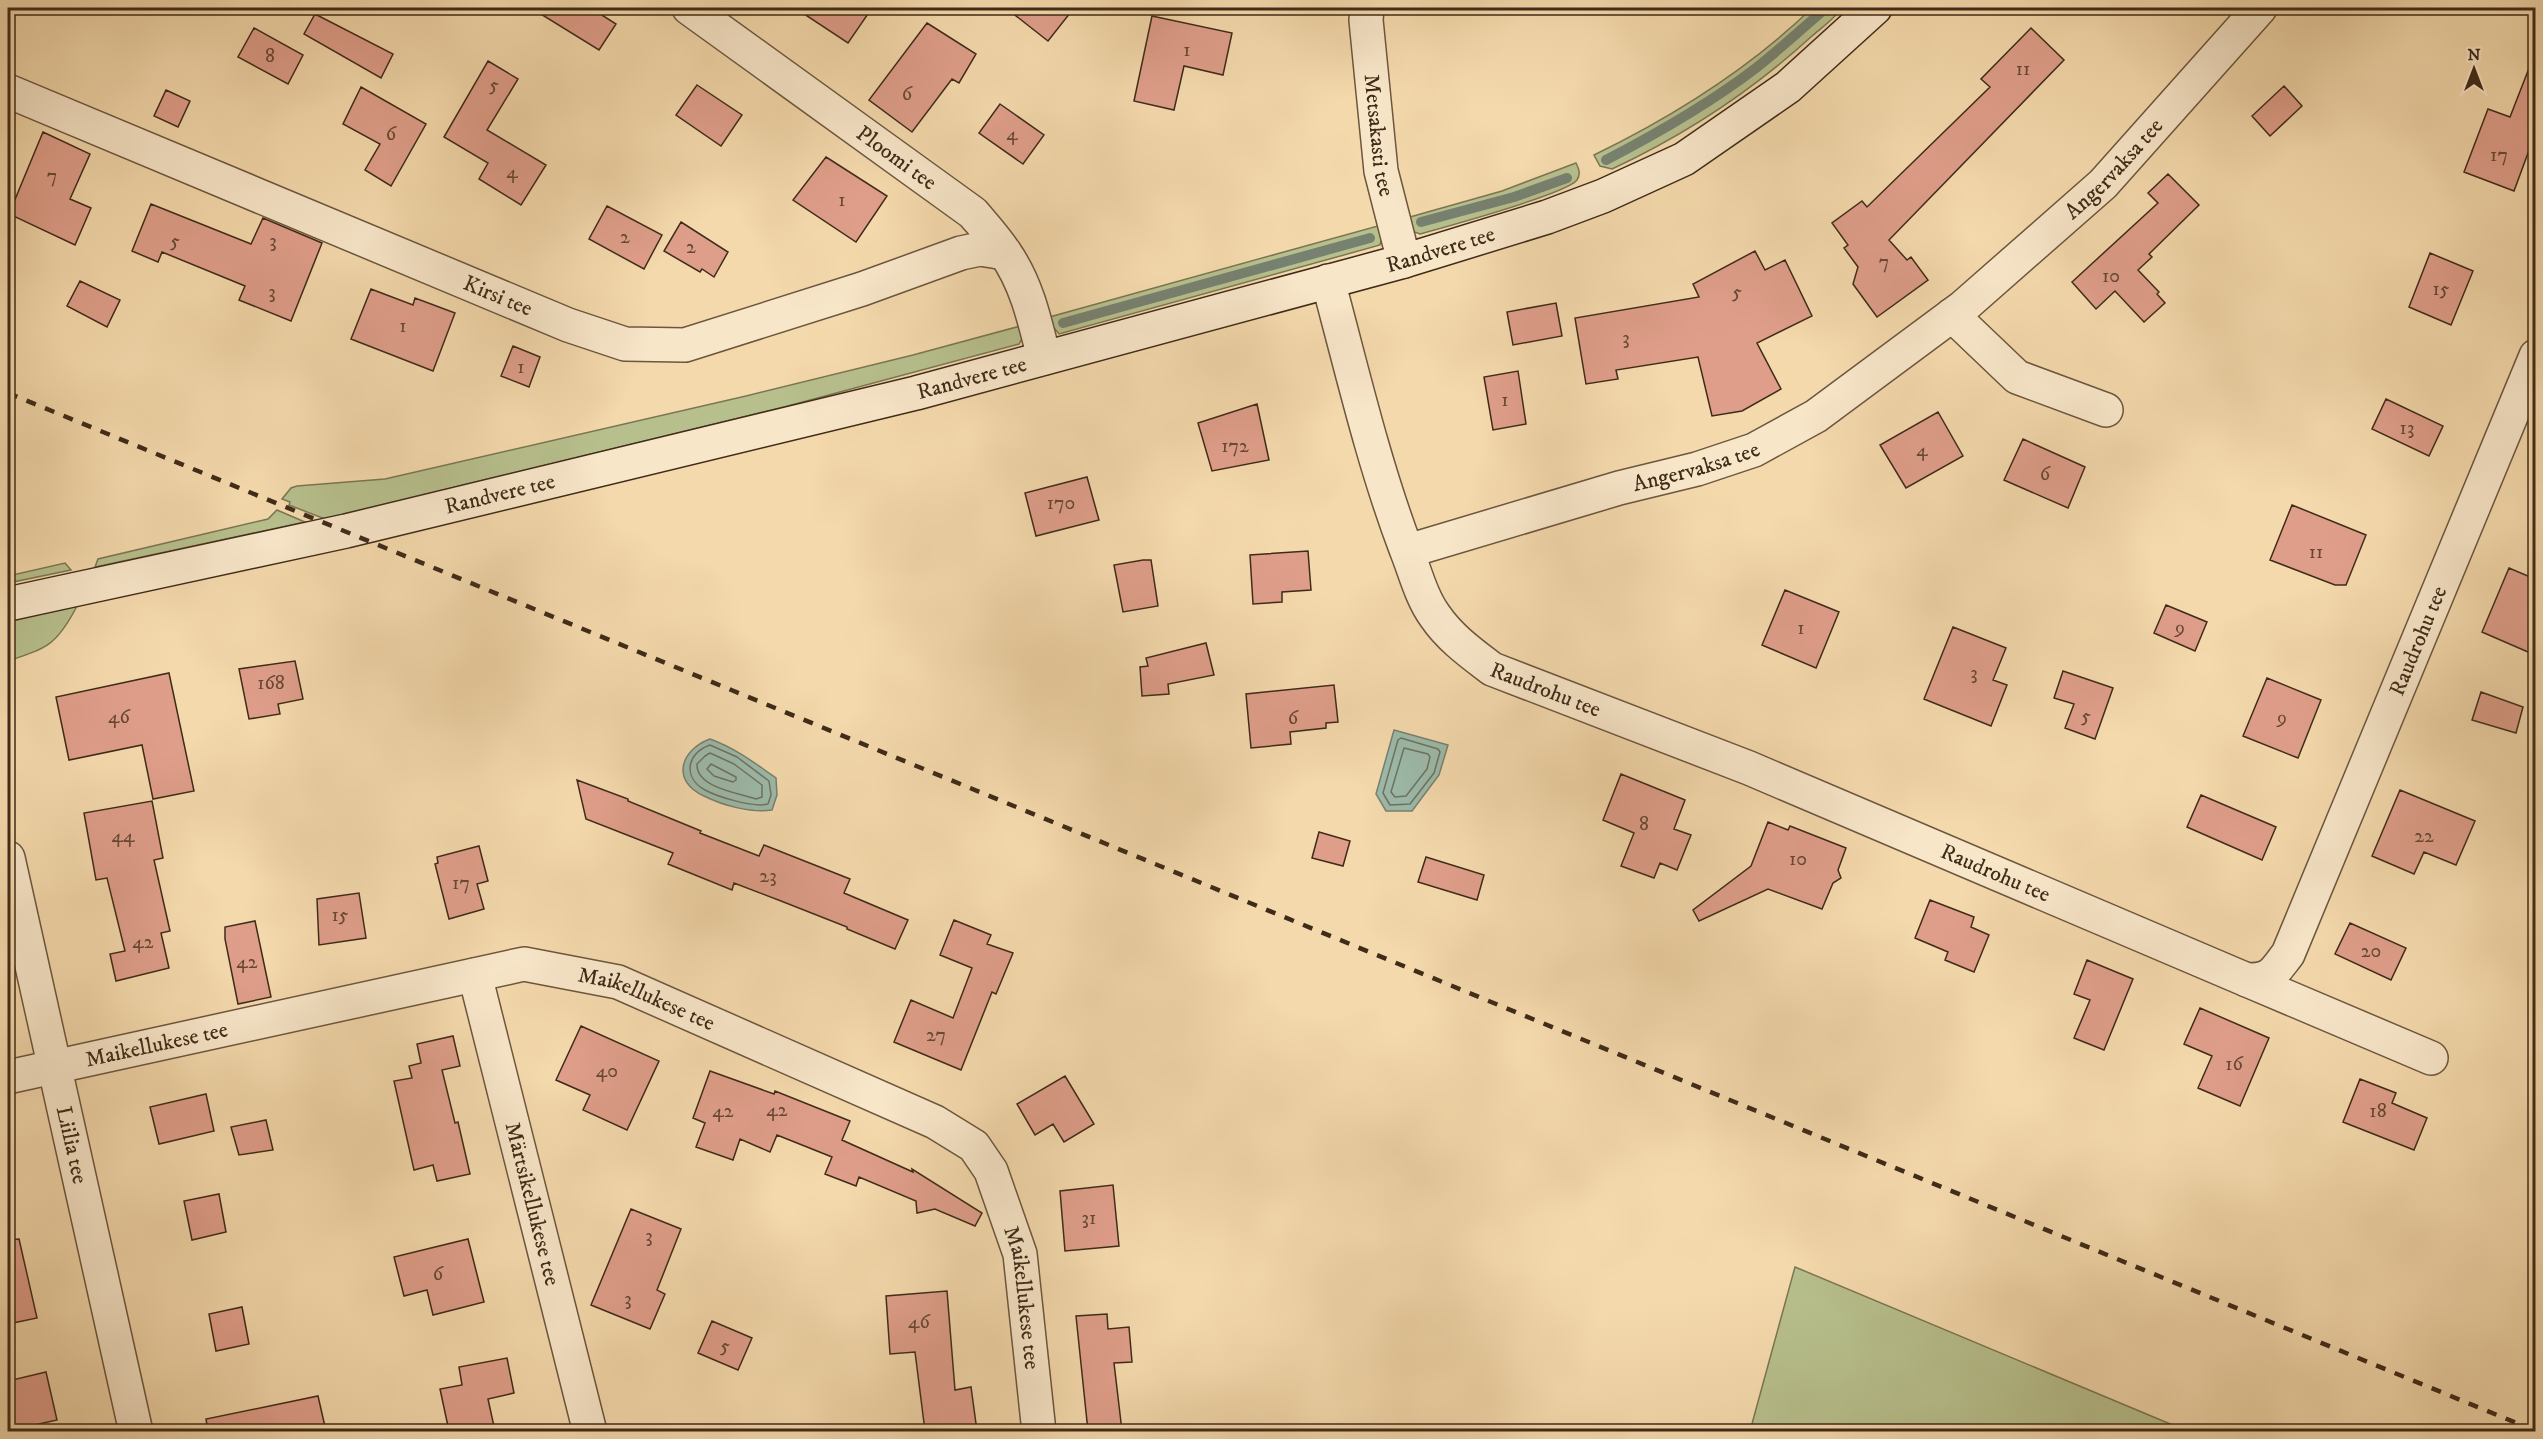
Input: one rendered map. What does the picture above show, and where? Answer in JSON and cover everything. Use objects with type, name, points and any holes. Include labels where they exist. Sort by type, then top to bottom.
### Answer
[{"type":"street","name":"Ploomi tee","points":[[689,8],[973,213],[1005,253],[1027,297],[1044,358]]},
{"type":"street","name":"Metsakasti tee","points":[[1367,8],[1366,20],[1381,171],[1404,261]]},
{"type":"street","name":"Randvere tee","points":[[8,604],[212,558],[346,531],[916,393],[1404,261],[1547,217],[1603,196],[1684,159],[1788,87],[1875,8]]},
{"type":"street","name":"Angervaksa tee","points":[[1407,552],[1619,488],[1697,469],[1754,450],[1816,416],[1952,315],[2103,184],[2259,8]]},
{"type":"street","name":"Kirsi tee","points":[[8,91],[568,325],[625,344],[685,345],[862,289],[961,253],[980,249],[1005,253]]},
{"type":"street","name":"Raudrohu tee","points":[[1328,281],[1383,480],[1407,552],[1433,614],[1448,633],[1492,669],[1749,768],[2247,980],[2263,980],[2272,974],[2288,954],[2535,356]]},
{"type":"street","points":[[1952,315],[2017,377],[2106,410]]},
{"type":"street","name":"Liilia tee","points":[[8,858],[53,1068],[94,1237],[136,1431]]},
{"type":"street","name":"Maikellukese tee","points":[[8,1077],[524,964],[618,981],[935,1122],[974,1146],[991,1171],[1020,1254],[1039,1431]]},
{"type":"street","name":"Märtsikellukese tee","points":[[475,975],[590,1431]]},
{"type":"street","points":[[2247,980],[2431,1058]]},
{"type":"green space","points":[[1812,8],[1841,8],[1832,19],[1766,75],[1717,110],[1666,142],[1612,169],[1600,166],[1594,155],[1653,124],[1709,90],[1763,51]]},
{"type":"green space","points":[[1576,163],[1578,178],[1568,186],[1504,210],[1420,234],[1412,231],[1403,219],[1502,191]]},
{"type":"green space","points":[[1385,224],[1380,245],[1059,334],[1046,318]]},
{"type":"green space","points":[[1024,325],[1025,333],[1019,344],[784,407],[325,519],[289,505],[290,502],[282,499],[291,488],[297,486],[385,479],[746,396]]},
{"type":"green space","points":[[277,510],[305,522],[95,567],[98,559],[268,519]]},
{"type":"green space","points":[[65,563],[71,570],[8,583],[8,576]]},
{"type":"green space","points":[[77,606],[63,629],[50,643],[8,661],[8,622]]},
{"type":"green space","points":[[1795,1267],[2187,1431],[1750,1431]]},
{"type":"water","points":[[1394,730],[1448,745],[1439,775],[1412,811],[1386,811],[1376,794]]},
{"type":"water","points":[[710,739],[736,751],[776,778],[777,795],[772,810],[747,810],[720,803],[694,790],[687,782],[683,774],[686,758],[692,750]]},
{"type":"building","points":[[531,8],[591,8],[616,24],[599,50]]},
{"type":"building","points":[[795,8],[872,8],[848,43]]},
{"type":"building","points":[[1006,8],[1074,8],[1048,41]]},
{"type":"building","points":[[315,14],[393,54],[381,78],[304,34]]},
{"type":"building","points":[[1152,16],[1232,33],[1223,75],[1184,66],[1174,110],[1134,101]]},
{"type":"building","points":[[927,23],[976,54],[959,83],[952,79],[912,132],[869,100]]},
{"type":"building","points":[[254,28],[303,55],[288,84],[238,57]]},
{"type":"building","points":[[2031,28],[2064,60],[1889,240],[1907,260],[1911,257],[1928,280],[1877,317],[1853,284],[1858,267],[1844,248],[1848,245],[1832,223],[1862,201],[1867,207],[1990,87],[1981,79]]},
{"type":"building","points":[[2533,58],[2535,58],[2535,134],[2514,191],[2464,172],[2488,109],[2510,117]]},
{"type":"building","points":[[488,61],[518,79],[487,130],[546,165],[521,205],[479,179],[488,163],[444,137]]},
{"type":"building","points":[[697,85],[742,115],[721,146],[676,115]]},
{"type":"building","points":[[2284,86],[2302,106],[2270,136],[2252,116]]},
{"type":"building","points":[[361,87],[426,124],[391,186],[365,170],[380,144],[343,124]]},
{"type":"building","points":[[166,90],[190,101],[178,127],[154,116]]},
{"type":"building","points":[[1000,104],[1044,135],[1023,164],[979,133]]},
{"type":"building","points":[[43,132],[90,154],[70,199],[91,208],[75,245],[9,214]]},
{"type":"building","points":[[826,157],[887,196],[856,242],[793,200]]},
{"type":"building","points":[[2168,174],[2199,205],[2149,254],[2152,257],[2138,270],[2159,292],[2157,294],[2165,303],[2144,322],[2115,291],[2096,309],[2072,282],[2158,203],[2148,193]]},
{"type":"building","points":[[151,204],[251,244],[263,218],[322,243],[291,321],[239,300],[245,286],[162,252],[158,262],[132,251]]},
{"type":"building","points":[[607,206],[662,235],[644,269],[589,239]]},
{"type":"building","points":[[681,222],[728,252],[714,277],[702,269],[700,272],[664,251]]},
{"type":"building","points":[[1755,251],[1765,270],[1785,260],[1812,316],[1757,343],[1781,389],[1742,411],[1712,416],[1698,357],[1616,370],[1618,379],[1586,384],[1575,318],[1699,297],[1693,284]]},
{"type":"building","points":[[2430,253],[2473,271],[2451,325],[2409,307]]},
{"type":"building","points":[[80,281],[120,300],[107,327],[67,306]]},
{"type":"building","points":[[371,289],[413,305],[415,298],[455,313],[433,371],[351,339]]},
{"type":"building","points":[[1556,303],[1562,336],[1513,345],[1507,312]]},
{"type":"building","points":[[513,346],[540,357],[529,387],[501,376]]},
{"type":"building","points":[[1518,371],[1526,424],[1493,430],[1484,377]]},
{"type":"building","points":[[2386,399],[2443,426],[2429,456],[2372,429]]},
{"type":"building","points":[[1257,404],[1269,460],[1212,471],[1198,423]]},
{"type":"building","points":[[1938,412],[1963,456],[1906,488],[1880,445]]},
{"type":"building","points":[[2023,439],[2085,467],[2068,508],[2004,480]]},
{"type":"building","points":[[1087,477],[1099,520],[1036,536],[1025,493]]},
{"type":"building","points":[[2292,505],[2366,535],[2346,585],[2335,585],[2270,560]]},
{"type":"building","points":[[1308,551],[1311,590],[1282,592],[1282,602],[1253,604],[1250,555]]},
{"type":"building","points":[[1151,560],[1158,606],[1123,612],[1114,565]]},
{"type":"building","points":[[2509,568],[2535,579],[2535,655],[2482,632]]},
{"type":"building","points":[[1785,590],[1839,612],[1816,668],[1762,645]]},
{"type":"building","points":[[2166,605],[2207,622],[2195,651],[2154,633]]},
{"type":"building","points":[[1953,627],[2006,648],[1993,680],[2007,685],[1991,726],[1924,699]]},
{"type":"building","points":[[1206,643],[1214,675],[1168,684],[1169,694],[1142,696],[1140,667],[1148,666],[1146,658]]},
{"type":"building","points":[[295,661],[303,699],[278,704],[280,714],[249,719],[239,669]]},
{"type":"building","points":[[2063,671],[2113,688],[2095,739],[2065,728],[2074,704],[2054,698]]},
{"type":"building","points":[[169,673],[194,791],[153,799],[142,745],[69,760],[56,697]]},
{"type":"building","points":[[2267,678],[2321,700],[2298,758],[2243,736]]},
{"type":"building","points":[[1334,685],[1338,722],[1326,723],[1326,728],[1290,732],[1291,744],[1251,748],[1246,694]]},
{"type":"building","points":[[2481,692],[2523,707],[2516,733],[2472,720]]},
{"type":"building","points":[[1621,774],[1685,800],[1674,829],[1691,835],[1677,870],[1660,863],[1654,878],[1621,866],[1634,833],[1603,820]]},
{"type":"building","points":[[577,780],[628,799],[628,801],[701,831],[700,833],[759,856],[764,845],[850,879],[844,893],[908,920],[895,949],[847,929],[847,927],[734,883],[732,890],[668,864],[673,853],[586,819]]},
{"type":"building","points":[[2400,790],[2475,821],[2456,865],[2424,852],[2414,874],[2372,856]]},
{"type":"building","points":[[2201,795],[2276,827],[2262,860],[2187,827]]},
{"type":"building","points":[[152,801],[163,858],[154,860],[170,931],[161,933],[169,968],[116,981],[110,954],[125,951],[107,878],[96,880],[84,813]]},
{"type":"building","points":[[1768,822],[1788,830],[1790,826],[1846,848],[1838,870],[1841,878],[1833,883],[1822,909],[1768,889],[1699,921],[1693,910],[1751,866]]},
{"type":"building","points":[[1319,832],[1350,841],[1343,866],[1312,858]]},
{"type":"building","points":[[479,846],[488,881],[477,884],[484,909],[449,919],[435,864],[438,863],[437,857]]},
{"type":"building","points":[[1426,857],[1484,875],[1477,900],[1418,882]]},
{"type":"building","points":[[359,893],[366,938],[319,945],[317,899]]},
{"type":"building","points":[[1930,900],[1974,917],[1971,927],[1989,935],[1974,972],[1945,960],[1948,952],[1915,938]]},
{"type":"building","points":[[954,920],[991,935],[987,944],[1013,953],[996,994],[992,992],[961,1070],[894,1042],[911,1000],[953,1018],[972,968],[940,955]]},
{"type":"building","points":[[255,921],[271,997],[238,1004],[225,939],[225,927]]},
{"type":"building","points":[[2350,923],[2406,948],[2391,980],[2335,954]]},
{"type":"building","points":[[2087,960],[2133,979],[2104,1050],[2074,1038],[2090,1000],[2074,994]]},
{"type":"building","points":[[2200,1008],[2269,1038],[2240,1106],[2198,1088],[2212,1056],[2184,1044]]},
{"type":"building","points":[[581,1026],[659,1061],[627,1130],[583,1110],[590,1095],[556,1080]]},
{"type":"building","points":[[453,1036],[460,1066],[442,1070],[455,1123],[458,1122],[470,1174],[437,1181],[433,1165],[414,1170],[394,1081],[412,1078],[409,1066],[421,1063],[417,1044]]},
{"type":"building","points":[[710,1071],[774,1094],[775,1091],[850,1121],[842,1140],[913,1172],[912,1169],[982,1213],[975,1226],[935,1209],[917,1213],[916,1201],[859,1177],[856,1186],[825,1174],[832,1157],[777,1135],[770,1152],[740,1139],[733,1160],[696,1147],[705,1123],[693,1118]]},
{"type":"building","points":[[1065,1076],[1094,1124],[1064,1142],[1053,1124],[1035,1135],[1017,1104]]},
{"type":"building","points":[[2360,1079],[2396,1093],[2392,1103],[2427,1118],[2414,1150],[2343,1122]]},
{"type":"building","points":[[206,1094],[214,1131],[159,1144],[150,1107]]},
{"type":"building","points":[[266,1120],[273,1150],[239,1155],[231,1127]]},
{"type":"building","points":[[1113,1185],[1119,1246],[1065,1251],[1060,1191]]},
{"type":"building","points":[[219,1194],[226,1232],[192,1240],[184,1201]]},
{"type":"building","points":[[631,1209],[681,1229],[657,1290],[665,1294],[650,1329],[591,1305]]},
{"type":"building","points":[[19,1239],[37,1318],[8,1324],[8,1240]]},
{"type":"building","points":[[468,1239],[484,1302],[433,1315],[427,1290],[404,1296],[394,1257]]},
{"type":"building","points":[[947,1291],[955,1390],[971,1387],[977,1431],[925,1431],[915,1352],[890,1354],[886,1296]]},
{"type":"building","points":[[242,1307],[249,1344],[216,1351],[209,1314]]},
{"type":"building","points":[[1107,1314],[1108,1329],[1129,1327],[1132,1362],[1114,1363],[1122,1431],[1088,1431],[1076,1316]]},
{"type":"building","points":[[712,1321],[752,1338],[738,1370],[698,1353]]},
{"type":"building","points":[[507,1358],[514,1393],[488,1399],[495,1431],[449,1431],[440,1389],[462,1385],[459,1367]]},
{"type":"building","points":[[46,1372],[57,1420],[8,1431],[8,1381]]},
{"type":"building","points":[[318,1396],[326,1431],[208,1431],[206,1419]]},
{"type":"waterway","points":[[1606,160],[1664,129],[1720,94],[1765,61],[1826,8]]},
{"type":"waterway","points":[[1421,222],[1514,197],[1567,178]]},
{"type":"waterway","points":[[1063,323],[1370,238]]},
{"type":"railway","points":[[8,393],[2536,1431]]}]
